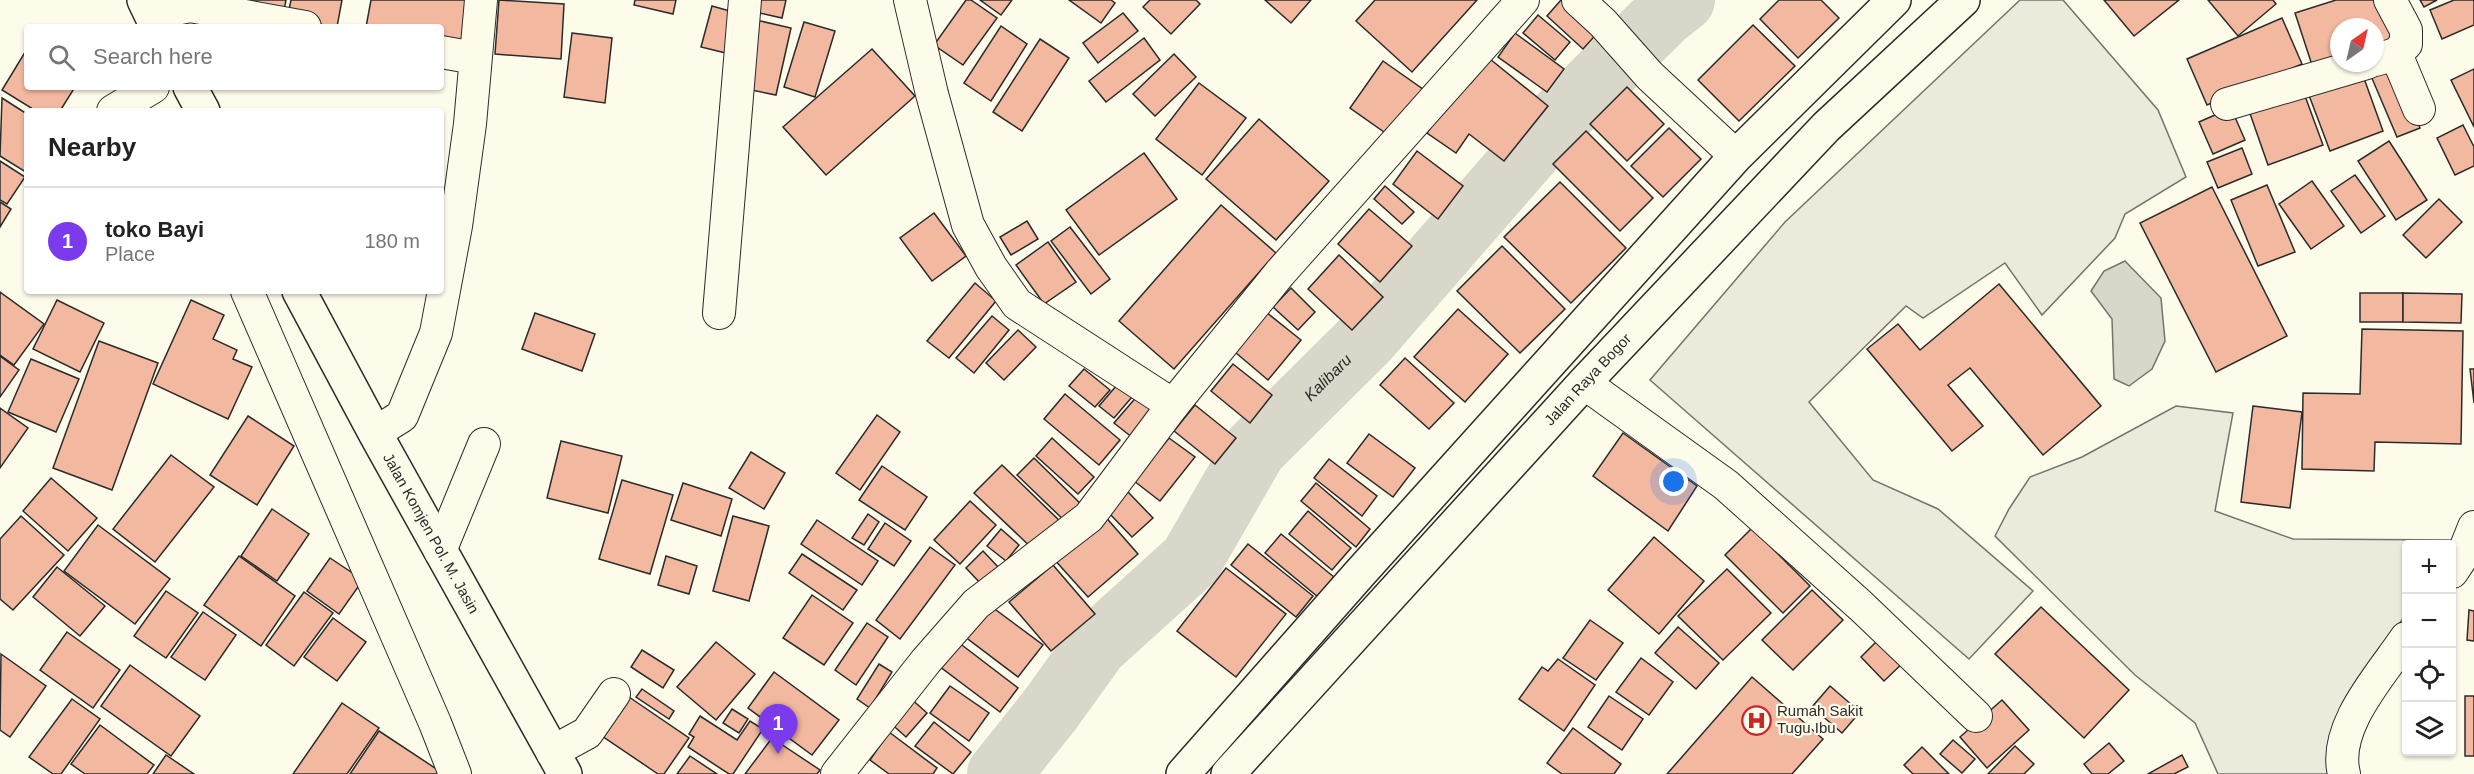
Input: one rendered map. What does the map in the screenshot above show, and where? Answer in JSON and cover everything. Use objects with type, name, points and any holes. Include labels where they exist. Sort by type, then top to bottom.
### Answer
[{"type":"main road","points":[[1183,774],[1361,572],[1736,156],[1894,0]]},
{"type":"main road","name":"Jalan Raya Bogor","points":[[1228,774],[1584,383],[1826,127],[1963,0]]},
{"type":"main road","points":[[192,90],[201,108]]},
{"type":"main road","name":"Jalan Komjen Pol. M. Jasin","points":[[301,294],[440,552],[559,763]]},
{"type":"street","points":[[444,290],[456,226],[470,124],[481,0]]},
{"type":"street","points":[[719,313],[745,0]]},
{"type":"street","points":[[910,0],[932,94],[968,225],[991,267],[1017,304],[1173,405]]},
{"type":"street","points":[[837,774],[918,670],[976,604],[1089,517],[1173,405],[1280,273],[1523,0]]},
{"type":"street","points":[[1578,0],[1603,23],[1650,76],[1736,156]]},
{"type":"street","points":[[2390,0],[2407,36],[2403,50],[2386,57],[2419,110]]},
{"type":"street","points":[[151,14],[190,6],[289,24]]},
{"type":"street","points":[[444,53],[475,58]]},
{"type":"street","points":[[2227,104],[2336,72]]},
{"type":"street","points":[[118,108],[147,90]]},
{"type":"street","points":[[154,90],[162,108]]},
{"type":"street","points":[[248,294],[435,723],[455,774]]},
{"type":"street","points":[[375,433],[402,416],[436,333],[443,294]]},
{"type":"street","points":[[1584,383],[1726,485],[1860,606],[1976,716]]},
{"type":"street","points":[[440,552],[484,444]]},
{"type":"street","points":[[2462,563],[2474,527]]},
{"type":"street","points":[[2344,774],[2343,750],[2351,720],[2402,644]]},
{"type":"street","points":[[559,763],[587,733],[614,694]]},
{"type":"shaded area","points":[[2020,0],[2063,0],[2158,110],[2186,177],[2125,214],[2115,238],[2042,315],[2005,263],[1923,318],[1906,306],[1809,402],[1873,480],[1938,509],[2033,591],[1969,659],[1650,380],[1785,222]]},
{"type":"shaded area","points":[[2125,261],[2161,298],[2165,341],[2152,369],[2129,386],[2114,379],[2112,319],[2091,291],[2104,271]]},
{"type":"shaded area","points":[[2176,406],[2233,413],[2215,511],[2293,539],[2457,540],[2402,540],[2402,620],[2335,719],[2340,771],[2343,774],[2218,774],[2195,723],[2135,675],[1995,536],[2030,477],[2082,457]]},
{"type":"building","points":[[251,0],[286,0],[283,16],[250,10]]},
{"type":"building","points":[[291,0],[342,0],[338,24],[318,24],[287,19]]},
{"type":"building","points":[[371,0],[470,0],[461,49],[444,46],[444,24],[367,24]]},
{"type":"building","points":[[499,0],[564,4],[561,59],[495,54]]},
{"type":"building","points":[[635,0],[676,0],[673,14],[634,5]]},
{"type":"building","points":[[757,0],[786,0],[782,18],[755,12]]},
{"type":"building","points":[[966,0],[971,0],[997,18],[963,65],[934,45]]},
{"type":"building","points":[[980,0],[1012,0],[1001,15]]},
{"type":"building","points":[[1069,0],[1111,0],[1115,3],[1101,23]]},
{"type":"building","points":[[1150,0],[1196,0],[1200,4],[1171,34],[1143,7]]},
{"type":"building","points":[[1265,0],[1311,0],[1291,23]]},
{"type":"building","points":[[1375,0],[1477,0],[1412,72],[1356,21]]},
{"type":"building","points":[[1561,0],[1575,0],[1602,28],[1583,49],[1547,16]]},
{"type":"building","points":[[1779,0],[1821,0],[1839,18],[1798,58],[1760,19]]},
{"type":"building","points":[[2104,0],[2179,0],[2134,36]]},
{"type":"building","points":[[2208,0],[2273,0],[2276,4],[2238,36]]},
{"type":"building","points":[[2336,0],[2385,0],[2397,38],[2384,42],[2384,18],[2330,18],[2330,60],[2312,65],[2295,13]]},
{"type":"building","points":[[2420,0],[2437,0],[2424,7]]},
{"type":"building","points":[[2454,0],[2474,0],[2474,25],[2442,39],[2430,10]]},
{"type":"building","points":[[712,6],[744,15],[734,55],[701,47]]},
{"type":"building","points":[[1123,13],[1138,31],[1098,63],[1083,43]]},
{"type":"building","points":[[1538,15],[1570,42],[1555,60],[1523,33]]},
{"type":"building","points":[[2282,18],[2302,64],[2207,105],[2187,59]]},
{"type":"building","points":[[756,20],[791,28],[776,95],[741,88]]},
{"type":"building","points":[[804,22],[835,31],[815,97],[784,87]]},
{"type":"building","points":[[1753,25],[1795,66],[1739,121],[1698,80]]},
{"type":"building","points":[[1001,26],[1027,44],[991,101],[964,83]]},
{"type":"building","points":[[572,33],[612,38],[605,103],[564,97]]},
{"type":"building","points":[[1515,33],[1564,69],[1547,92],[1498,57]]},
{"type":"building","points":[[1144,38],[1160,60],[1106,102],[1089,81]]},
{"type":"building","points":[[1040,39],[1069,58],[1022,131],[993,112]]},
{"type":"building","points":[[872,49],[915,96],[826,175],[783,127]]},
{"type":"building","points":[[24,54],[24,90],[73,90],[62,108],[31,108],[2,90]]},
{"type":"building","points":[[1174,54],[1196,77],[1155,116],[1133,94]]},
{"type":"building","points":[[1490,59],[1548,106],[1504,161],[1469,134],[1456,153],[1427,133],[1464,79],[1471,83]]},
{"type":"building","points":[[1383,61],[1427,92],[1394,139],[1350,108]]},
{"type":"building","points":[[2395,66],[2420,128],[2397,137],[2371,76]]},
{"type":"building","points":[[2474,69],[2474,127],[2451,80]]},
{"type":"building","points":[[2356,72],[2362,72],[2383,131],[2330,151],[2307,90]]},
{"type":"building","points":[[1199,83],[1246,118],[1202,175],[1156,139]]},
{"type":"building","points":[[2301,85],[2323,145],[2268,165],[2247,105]]},
{"type":"building","points":[[1627,87],[1664,124],[1627,161],[1590,124]]},
{"type":"building","points":[[2,98],[24,112],[24,171],[0,156]]},
{"type":"building","points":[[2231,108],[2245,140],[2213,154],[2199,122]]},
{"type":"building","points":[[1259,119],[1329,181],[1276,240],[1206,179]]},
{"type":"building","points":[[2463,125],[2474,147],[2474,166],[2455,175],[2437,138]]},
{"type":"building","points":[[1669,128],[1701,159],[1663,197],[1631,166]]},
{"type":"building","points":[[1586,131],[1653,198],[1620,231],[1553,164]]},
{"type":"building","points":[[2389,141],[2427,200],[2396,220],[2358,161]]},
{"type":"building","points":[[2242,148],[2252,174],[2218,188],[2207,162]]},
{"type":"building","points":[[1417,151],[1463,186],[1438,219],[1393,184]]},
{"type":"building","points":[[1144,153],[1177,199],[1099,255],[1066,210]]},
{"type":"building","points":[[0,161],[24,178],[7,204],[0,200]]},
{"type":"building","points":[[2355,175],[2385,216],[2361,233],[2331,191]]},
{"type":"building","points":[[2312,181],[2344,226],[2311,249],[2279,204]]},
{"type":"building","points":[[1560,182],[1626,248],[1571,303],[1504,237]]},
{"type":"building","points":[[2267,185],[2295,252],[2258,266],[2231,200]]},
{"type":"building","points":[[1385,186],[1414,212],[1402,224],[1374,199]]},
{"type":"building","points":[[2212,187],[2287,336],[2216,372],[2140,223]]},
{"type":"building","points":[[2439,199],[2462,222],[2426,258],[2403,235]]},
{"type":"building","points":[[0,202],[11,209],[0,227]]},
{"type":"building","points":[[1221,205],[1276,253],[1174,369],[1119,321]]},
{"type":"building","points":[[1369,209],[1412,246],[1380,282],[1338,244]]},
{"type":"building","points":[[934,213],[966,256],[932,281],[900,238]]},
{"type":"building","points":[[1027,221],[1038,239],[1011,255],[1000,237]]},
{"type":"building","points":[[1070,227],[1110,279],[1091,294],[1051,241]]},
{"type":"building","points":[[1048,242],[1076,282],[1044,304],[1016,265]]},
{"type":"building","points":[[1502,246],[1565,309],[1520,353],[1457,291]]},
{"type":"building","points":[[1339,255],[1383,297],[1352,330],[1308,289]]},
{"type":"building","points":[[975,283],[996,301],[949,358],[927,341]]},
{"type":"building","points":[[1999,284],[2101,406],[2043,455],[1970,368],[1948,385],[1983,426],[1952,451],[1867,349],[1898,324],[1920,350]]},
{"type":"building","points":[[1291,288],[1315,312],[1298,330],[1273,307]]},
{"type":"building","points":[[0,292],[44,324],[14,365],[0,355]]},
{"type":"building","points":[[2360,293],[2403,293],[2403,322],[2360,322]]},
{"type":"building","points":[[2403,293],[2462,294],[2461,323],[2403,322]]},
{"type":"building","points":[[57,300],[104,323],[80,372],[33,349]]},
{"type":"building","points":[[191,300],[224,315],[213,339],[237,350],[233,359],[252,367],[228,419],[153,384]]},
{"type":"building","points":[[1261,308],[1301,340],[1268,380],[1229,347]]},
{"type":"building","points":[[1458,309],[1508,354],[1465,402],[1414,357]]},
{"type":"building","points":[[535,313],[595,334],[582,371],[522,349]]},
{"type":"building","points":[[992,316],[1009,330],[974,373],[956,358]]},
{"type":"building","points":[[2362,329],[2463,331],[2461,444],[2375,442],[2374,471],[2302,469],[2303,393],[2360,394]]},
{"type":"building","points":[[1018,330],[1036,347],[1004,380],[986,363]]},
{"type":"building","points":[[99,341],[158,363],[112,490],[53,468]]},
{"type":"building","points":[[0,356],[19,370],[0,397]]},
{"type":"building","points":[[1405,358],[1454,403],[1429,429],[1380,385]]},
{"type":"building","points":[[31,359],[79,379],[56,432],[8,412]]},
{"type":"building","points":[[1233,364],[1272,395],[1250,423],[1211,391]]},
{"type":"building","points":[[1084,369],[1110,390],[1095,407],[1069,386]]},
{"type":"building","points":[[2470,369],[2474,369],[2474,403]]},
{"type":"building","points":[[1123,378],[1138,390],[1114,418],[1099,406]]},
{"type":"building","points":[[1065,394],[1120,440],[1099,465],[1044,419]]},
{"type":"building","points":[[1139,394],[1158,408],[1133,438],[1114,423]]},
{"type":"building","points":[[1195,405],[1236,438],[1215,464],[1174,431]]},
{"type":"building","points":[[2253,406],[2302,412],[2290,508],[2241,502]]},
{"type":"building","points":[[0,408],[28,428],[0,468]]},
{"type":"building","points":[[877,415],[900,432],[860,490],[836,473]]},
{"type":"building","points":[[248,416],[294,446],[257,505],[210,475]]},
{"type":"building","points":[[1623,433],[1697,486],[1668,531],[1593,476]]},
{"type":"building","points":[[1369,434],[1415,468],[1393,497],[1347,463]]},
{"type":"building","points":[[1052,438],[1094,477],[1078,494],[1036,456]]},
{"type":"building","points":[[1169,438],[1195,457],[1160,501],[1134,481]]},
{"type":"building","points":[[561,441],[622,456],[608,513],[547,498]]},
{"type":"building","points":[[751,452],[785,473],[764,509],[729,488]]},
{"type":"building","points":[[171,455],[214,487],[155,562],[113,529]]},
{"type":"building","points":[[1034,458],[1087,510],[1070,526],[1017,475]]},
{"type":"building","points":[[1329,459],[1377,496],[1362,516],[1314,478]]},
{"type":"building","points":[[1002,465],[1064,525],[1037,553],[974,493]]},
{"type":"building","points":[[882,466],[927,497],[905,530],[859,500]]},
{"type":"building","points":[[51,478],[97,518],[68,551],[23,511]]},
{"type":"building","points":[[622,480],[673,495],[650,574],[599,559]]},
{"type":"building","points":[[683,483],[732,499],[721,536],[671,520]]},
{"type":"building","points":[[1316,483],[1370,529],[1356,547],[1301,501]]},
{"type":"building","points":[[1128,492],[1153,518],[1132,537],[1108,512]]},
{"type":"building","points":[[970,501],[996,525],[960,564],[934,540]]},
{"type":"building","points":[[272,509],[309,534],[277,581],[241,556]]},
{"type":"building","points":[[1308,511],[1351,548],[1332,570],[1289,534]]},
{"type":"building","points":[[868,514],[879,522],[864,545],[852,538]]},
{"type":"building","points":[[1103,514],[1138,554],[1088,597],[1053,558]]},
{"type":"building","points":[[21,516],[64,555],[13,610],[0,599],[0,539]]},
{"type":"building","points":[[733,516],[769,526],[749,601],[713,591]]},
{"type":"building","points":[[817,520],[878,561],[862,585],[801,544]]},
{"type":"building","points":[[885,523],[911,541],[894,566],[868,549]]},
{"type":"building","points":[[98,525],[170,579],[135,624],[64,571]]},
{"type":"building","points":[[1752,528],[1810,586],[1783,613],[1725,555]]},
{"type":"building","points":[[1001,529],[1019,545],[1006,561],[987,546]]},
{"type":"building","points":[[1281,534],[1334,577],[1318,597],[1265,553]]},
{"type":"building","points":[[1654,537],[1704,581],[1659,634],[1608,590]]},
{"type":"building","points":[[1248,544],[1313,596],[1296,617],[1231,565]]},
{"type":"building","points":[[930,547],[955,565],[900,639],[876,620]]},
{"type":"building","points":[[983,551],[1000,569],[982,585],[966,568]]},
{"type":"building","points":[[802,554],[857,590],[843,610],[789,573]]},
{"type":"building","points":[[239,556],[295,596],[261,646],[204,605]]},
{"type":"building","points":[[666,556],[697,566],[689,594],[658,585]]},
{"type":"building","points":[[330,558],[363,580],[339,614],[307,591]]},
{"type":"building","points":[[1053,565],[1095,614],[1051,651],[1009,602]]},
{"type":"building","points":[[57,567],[105,606],[80,636],[33,597]]},
{"type":"building","points":[[1226,568],[1286,614],[1236,677],[1177,631]]},
{"type":"building","points":[[1727,569],[1771,613],[1723,660],[1678,616]]},
{"type":"building","points":[[1812,590],[1843,620],[1793,670],[1762,640]]},
{"type":"building","points":[[166,591],[198,613],[166,658],[134,636]]},
{"type":"building","points":[[304,592],[333,613],[294,666],[266,645]]},
{"type":"building","points":[[812,595],[853,623],[824,665],[783,638]]},
{"type":"building","points":[[988,604],[1043,645],[1018,677],[964,636]]},
{"type":"building","points":[[2041,607],[2129,690],[2084,738],[1995,654]]},
{"type":"building","points":[[2469,610],[2474,611],[2474,641],[2467,640]]},
{"type":"building","points":[[203,612],[236,635],[205,680],[171,657]]},
{"type":"building","points":[[333,618],[366,642],[337,681],[304,657]]},
{"type":"building","points":[[1590,620],[1623,643],[1596,680],[1563,658]]},
{"type":"building","points":[[867,623],[888,637],[856,685],[835,670]]},
{"type":"building","points":[[1678,627],[1719,663],[1696,689],[1655,653]]},
{"type":"building","points":[[67,632],[120,670],[93,708],[40,670]]},
{"type":"building","points":[[1884,634],[1908,658],[1884,681],[1861,657]]},
{"type":"building","points":[[954,639],[1018,688],[1000,712],[935,663]]},
{"type":"building","points":[[716,642],[755,674],[716,720],[677,687]]},
{"type":"building","points":[[642,650],[674,670],[663,688],[631,667]]},
{"type":"building","points":[[1,654],[46,686],[10,737],[0,730]]},
{"type":"building","points":[[1641,658],[1673,682],[1649,715],[1616,692]]},
{"type":"building","points":[[1558,659],[1595,685],[1564,731],[1519,699],[1542,667],[1548,671]]},
{"type":"building","points":[[879,664],[892,672],[870,708],[857,699]]},
{"type":"building","points":[[130,665],[200,716],[171,756],[101,706]]},
{"type":"building","points":[[774,672],[839,720],[812,755],[748,708]]},
{"type":"building","name":"Rumah Sakit Tugu Ibu","points":[[1752,677],[1823,739],[1792,774],[1667,774]]},
{"type":"building","points":[[950,686],[989,713],[969,741],[930,713]]},
{"type":"building","points":[[1830,686],[1860,712],[1842,733],[1812,707]]},
{"type":"building","points":[[642,689],[674,711],[669,719],[636,697]]},
{"type":"building","points":[[908,696],[927,713],[906,737],[887,720]]},
{"type":"building","points":[[1609,696],[1643,719],[1622,750],[1588,727]]},
{"type":"building","points":[[2465,696],[2474,696],[2474,756],[2465,756]]},
{"type":"building","points":[[629,697],[689,738],[664,774],[658,774],[602,736]]},
{"type":"building","points":[[72,699],[100,719],[61,774],[53,774],[29,757]]},
{"type":"building","points":[[2002,700],[2029,730],[1987,768],[1960,737]]},
{"type":"building","points":[[342,703],[379,728],[347,774],[293,774]]},
{"type":"building","points":[[732,709],[748,719],[739,733],[723,723]]},
{"type":"building","points":[[700,716],[737,740],[750,721],[763,729],[733,774],[729,774],[688,747],[694,737],[689,734]]},
{"type":"building","points":[[934,722],[971,752],[953,774],[915,746]]},
{"type":"building","points":[[100,725],[154,765],[147,774],[85,774],[71,764]]},
{"type":"building","points":[[1573,728],[1621,764],[1614,774],[1562,774],[1547,763]]},
{"type":"building","points":[[379,731],[444,774],[350,774]]},
{"type":"building","points":[[889,732],[937,768],[933,774],[889,774],[870,760]]},
{"type":"building","points":[[772,738],[820,770],[817,774],[745,774]]},
{"type":"building","points":[[1953,740],[1975,759],[1962,773],[1940,754]]},
{"type":"building","points":[[2109,743],[2124,761],[2108,774],[2092,774],[2084,764]]},
{"type":"building","points":[[2015,746],[2034,764],[2024,774],[1988,774]]},
{"type":"building","points":[[1922,747],[1949,774],[1913,774],[1904,765]]},
{"type":"building","points":[[166,755],[194,774],[153,774]]},
{"type":"building","points":[[2182,755],[2188,767],[2174,774],[2148,774]]},
{"type":"building","points":[[690,756],[717,774],[677,774]]},
{"type":"waterway","name":"Kalibaru","points":[[999,774],[1050,710],[1096,646],[1191,560],[1255,449],[1366,339],[1555,122],[1665,14],[1683,0]]},
{"type":"place","name":"Rumah Sakit Tugu Ibu","points":[[1756,720]]},
{"type":"place","name":"toko Bayi","points":[[778,754]]}]
